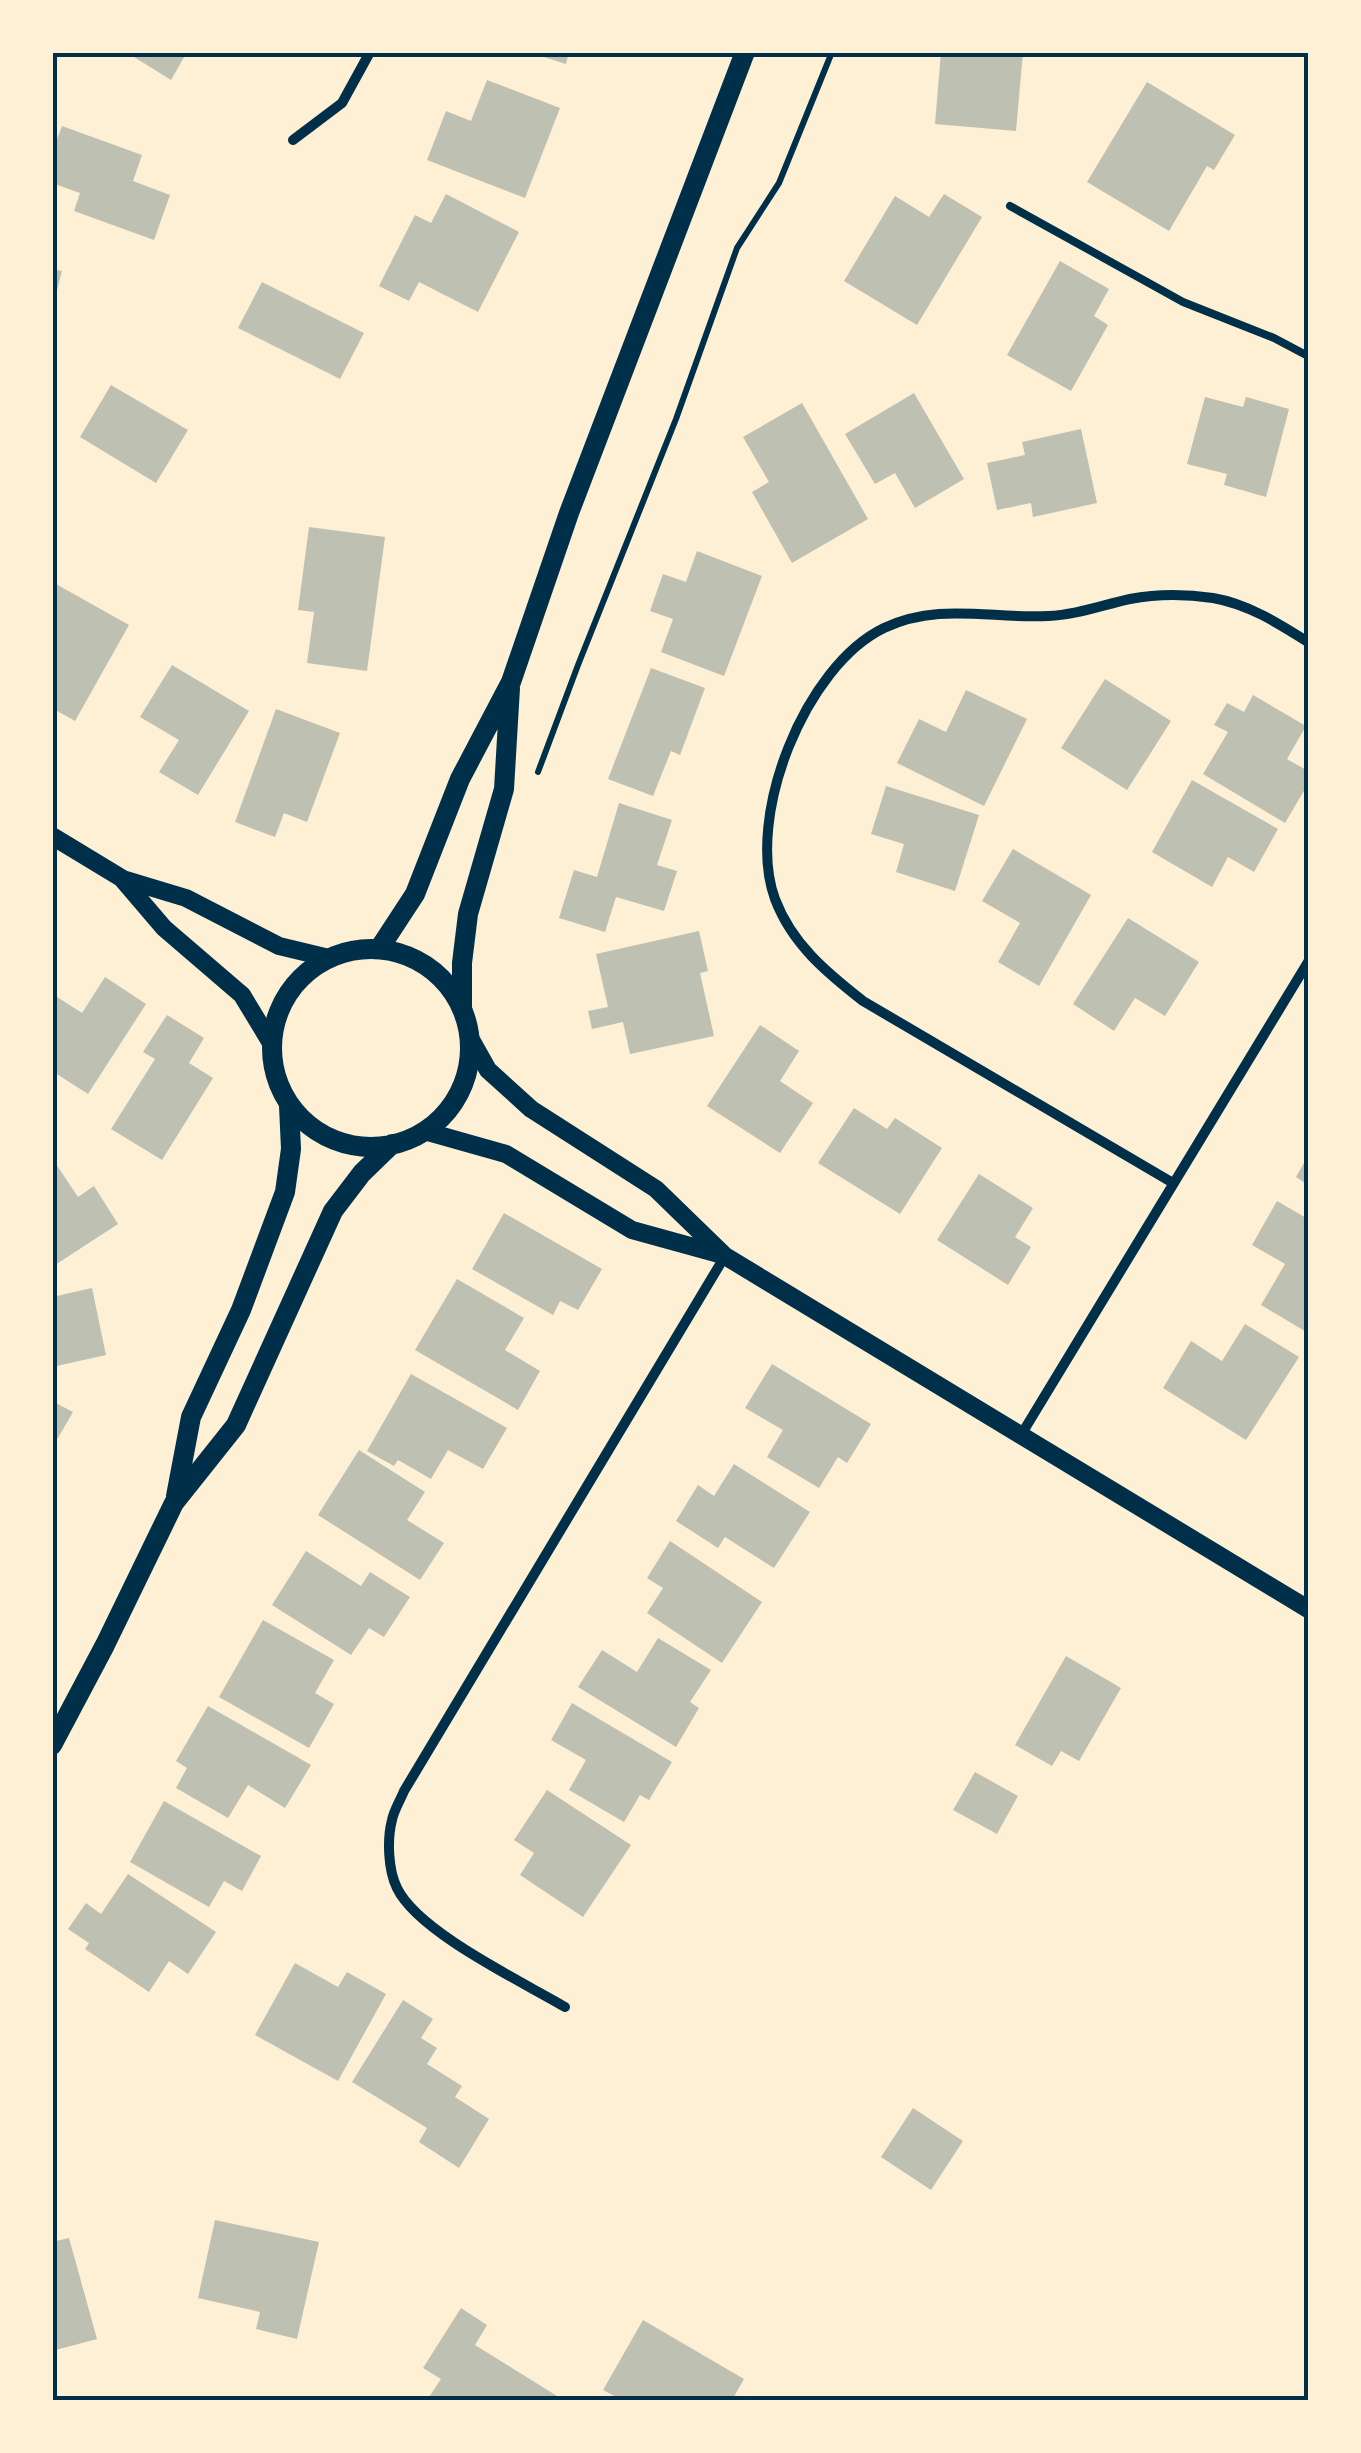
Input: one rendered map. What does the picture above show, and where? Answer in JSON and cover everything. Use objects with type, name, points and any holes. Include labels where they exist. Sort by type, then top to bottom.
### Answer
[{"type":"main road","points":[[379,949],[414,894],[460,779],[511,682],[576,494],[744,52]]},
{"type":"main road","points":[[462,1007],[445,982],[420,962],[379,949],[329,958],[307,972],[288,992],[276,1017],[271,1043],[274,1076],[289,1106],[312,1130],[342,1144],[392,1144],[428,1132],[457,1098],[468,1069],[470,1038],[462,1007],[468,914],[504,789],[511,682]]},
{"type":"main road","points":[[174,1503],[191,1417],[241,1310],[286,1192],[291,1149],[289,1106]]},
{"type":"main road","points":[[52,1745],[174,1503],[236,1424],[332,1211],[392,1144]]},
{"type":"street","points":[[293,140],[342,103],[370,52]]},
{"type":"street","points":[[1173,1183],[863,1001],[824,971],[792,934],[774,897],[766,853],[771,801],[789,746],[813,696],[844,658],[879,630],[911,616],[948,612],[1051,616],[1129,600],[1195,596],[1238,603],[1308,642]]},
{"type":"street","points":[[52,836],[123,879],[186,898],[280,946],[329,958]]},
{"type":"street","points":[[123,879],[164,928],[242,995],[271,1043]]},
{"type":"street","points":[[1021,1436],[1308,962]]},
{"type":"street","points":[[470,1038],[488,1070],[531,1109],[656,1190],[725,1256],[1308,1609]]},
{"type":"street","points":[[428,1132],[506,1154],[632,1230],[725,1256]]},
{"type":"street","points":[[565,2007],[440,1934],[414,1913],[396,1887],[390,1858],[392,1822],[414,1774],[725,1256]]},
{"type":"lane","points":[[1010,206],[1183,302],[1274,338],[1308,356]]},
{"type":"path","points":[[534,784],[676,419],[737,248],[779,183],[832,52]]},
{"type":"building","points":[[126,52],[187,52],[171,80]]},
{"type":"building","points":[[528,52],[569,52],[566,64]]},
{"type":"building","points":[[941,52],[1023,52],[1016,131],[935,124]]},
{"type":"building","points":[[487,80],[560,108],[525,198],[427,160],[446,111],[471,121]]},
{"type":"building","points":[[1147,82],[1235,135],[1214,170],[1207,166],[1169,231],[1087,182]]},
{"type":"building","points":[[62,126],[142,155],[133,181],[170,195],[154,240],[74,211],[80,193],[52,183],[52,152]]},
{"type":"building","points":[[446,194],[519,232],[478,312],[419,282],[409,301],[379,286],[415,215],[431,223]]},
{"type":"building","points":[[944,194],[982,217],[917,325],[844,281],[895,196],[929,217]]},
{"type":"building","points":[[1060,261],[1109,289],[1094,316],[1108,325],[1071,391],[1007,355]]},
{"type":"building","points":[[52,269],[62,271],[54,302],[52,302]]},
{"type":"building","points":[[262,282],[364,333],[340,379],[238,328]]},
{"type":"building","points":[[111,385],[188,430],[156,483],[80,437]]},
{"type":"building","points":[[914,393],[964,479],[915,508],[895,473],[875,484],[845,434]]},
{"type":"building","points":[[1205,397],[1243,407],[1246,397],[1289,409],[1266,497],[1224,485],[1227,474],[1187,464]]},
{"type":"building","points":[[802,403],[868,519],[792,563],[752,492],[769,482],[743,437]]},
{"type":"building","points":[[1081,429],[1097,503],[1033,517],[1031,503],[997,510],[987,463],[1025,455],[1022,442]]},
{"type":"building","points":[[309,527],[385,537],[367,671],[307,663],[314,612],[298,610]]},
{"type":"building","points":[[697,551],[762,576],[724,676],[661,652],[673,619],[650,611],[663,574],[686,582]]},
{"type":"building","points":[[56,584],[129,625],[75,721],[52,708],[52,591]]},
{"type":"building","points":[[172,665],[249,711],[198,795],[159,772],[179,740],[140,717]]},
{"type":"building","points":[[651,668],[705,688],[680,755],[671,751],[653,796],[608,779]]},
{"type":"building","points":[[1105,679],[1171,721],[1127,790],[1061,748]]},
{"type":"building","points":[[966,690],[1027,719],[984,806],[897,763],[919,719],[946,732]]},
{"type":"building","points":[[1253,695],[1306,726],[1287,759],[1308,771],[1308,784],[1285,823],[1203,774],[1228,732],[1214,725],[1227,703],[1244,712]]},
{"type":"building","points":[[276,709],[340,733],[307,822],[284,813],[275,837],[235,822]]},
{"type":"building","points":[[1192,780],[1278,829],[1254,872],[1228,857],[1212,887],[1152,852]]},
{"type":"building","points":[[886,786],[979,815],[955,891],[896,872],[904,844],[871,834]]},
{"type":"building","points":[[619,803],[672,820],[657,865],[677,871],[664,911],[616,897],[605,932],[559,918],[574,870],[597,877]]},
{"type":"building","points":[[1013,849],[1091,895],[1039,986],[998,962],[1020,923],[982,901]]},
{"type":"building","points":[[1128,918],[1199,962],[1165,1016],[1135,998],[1114,1031],[1073,1004]]},
{"type":"building","points":[[699,931],[708,971],[700,973],[714,1036],[630,1054],[623,1022],[592,1029],[588,1011],[608,1007],[596,954]]},
{"type":"building","points":[[105,977],[146,1004],[88,1094],[52,1071],[52,1004],[57,997],[82,1013]]},
{"type":"building","points":[[167,1015],[204,1038],[189,1063],[213,1078],[162,1160],[111,1129],[155,1059],[143,1052]]},
{"type":"building","points":[[760,1025],[799,1051],[780,1081],[813,1103],[780,1153],[707,1106]]},
{"type":"building","points":[[854,1108],[887,1129],[895,1118],[942,1148],[900,1214],[818,1163]]},
{"type":"building","points":[[1308,1156],[1308,1185],[1296,1177]]},
{"type":"building","points":[[52,1158],[78,1197],[94,1186],[118,1224],[52,1267]]},
{"type":"building","points":[[979,1174],[1033,1208],[1015,1237],[1031,1247],[1008,1285],[937,1240]]},
{"type":"building","points":[[1277,1201],[1308,1219],[1308,1333],[1261,1305],[1285,1264],[1252,1245]]},
{"type":"building","points":[[504,1213],[602,1269],[578,1310],[560,1301],[553,1315],[472,1269]]},
{"type":"building","points":[[457,1279],[524,1318],[505,1350],[540,1371],[518,1410],[415,1350]]},
{"type":"building","points":[[92,1288],[106,1355],[52,1367],[52,1297]]},
{"type":"building","points":[[1245,1324],[1299,1357],[1246,1440],[1163,1388],[1191,1341],[1222,1361]]},
{"type":"building","points":[[772,1364],[871,1424],[847,1463],[838,1457],[819,1488],[767,1457],[783,1430],[745,1408]]},
{"type":"building","points":[[411,1374],[507,1428],[483,1469],[448,1450],[431,1479],[398,1460],[394,1466],[367,1451]]},
{"type":"building","points":[[52,1401],[73,1412],[52,1448]]},
{"type":"building","points":[[359,1450],[425,1492],[407,1520],[444,1543],[420,1580],[318,1515]]},
{"type":"building","points":[[734,1464],[810,1512],[774,1568],[725,1537],[718,1548],[676,1521],[698,1485],[714,1496]]},
{"type":"building","points":[[670,1541],[762,1602],[722,1663],[647,1613],[663,1588],[647,1578]]},
{"type":"building","points":[[306,1551],[361,1586],[370,1572],[410,1597],[384,1637],[369,1628],[351,1655],[272,1605]]},
{"type":"building","points":[[263,1620],[334,1660],[315,1693],[334,1704],[309,1748],[219,1697]]},
{"type":"building","points":[[658,1638],[711,1670],[690,1702],[699,1708],[676,1747],[578,1687],[602,1650],[637,1672]]},
{"type":"building","points":[[1066,1656],[1121,1688],[1079,1761],[1061,1751],[1052,1766],[1015,1745]]},
{"type":"building","points":[[572,1703],[672,1762],[649,1800],[640,1795],[624,1822],[569,1790],[586,1760],[551,1740]]},
{"type":"building","points":[[208,1706],[311,1765],[285,1808],[248,1785],[228,1818],[176,1788],[187,1768],[176,1761]]},
{"type":"building","points":[[975,1772],[1018,1796],[997,1834],[953,1810]]},
{"type":"building","points":[[547,1790],[631,1845],[583,1917],[520,1875],[534,1853],[514,1840]]},
{"type":"building","points":[[164,1801],[261,1856],[242,1891],[224,1881],[209,1907],[130,1862]]},
{"type":"building","points":[[128,1874],[216,1932],[188,1974],[169,1961],[149,1992],[85,1949],[89,1943],[68,1929],[86,1903],[101,1914]]},
{"type":"building","points":[[295,1963],[338,1987],[347,1972],[386,1994],[338,2081],[255,2035]]},
{"type":"building","points":[[403,2000],[433,2019],[421,2038],[437,2048],[427,2064],[462,2086],[455,2097],[489,2119],[459,2168],[419,2142],[427,2128],[352,2082]]},
{"type":"building","points":[[913,2108],[963,2141],[931,2190],[881,2157]]},
{"type":"building","points":[[215,2220],[319,2242],[297,2339],[256,2329],[260,2312],[198,2298]]},
{"type":"building","points":[[69,2238],[97,2339],[52,2351],[52,2242]]},
{"type":"building","points":[[461,2308],[487,2325],[475,2345],[557,2396],[554,2400],[427,2400],[441,2379],[423,2368]]},
{"type":"building","points":[[643,2320],[744,2379],[732,2400],[622,2400],[603,2390]]}]
